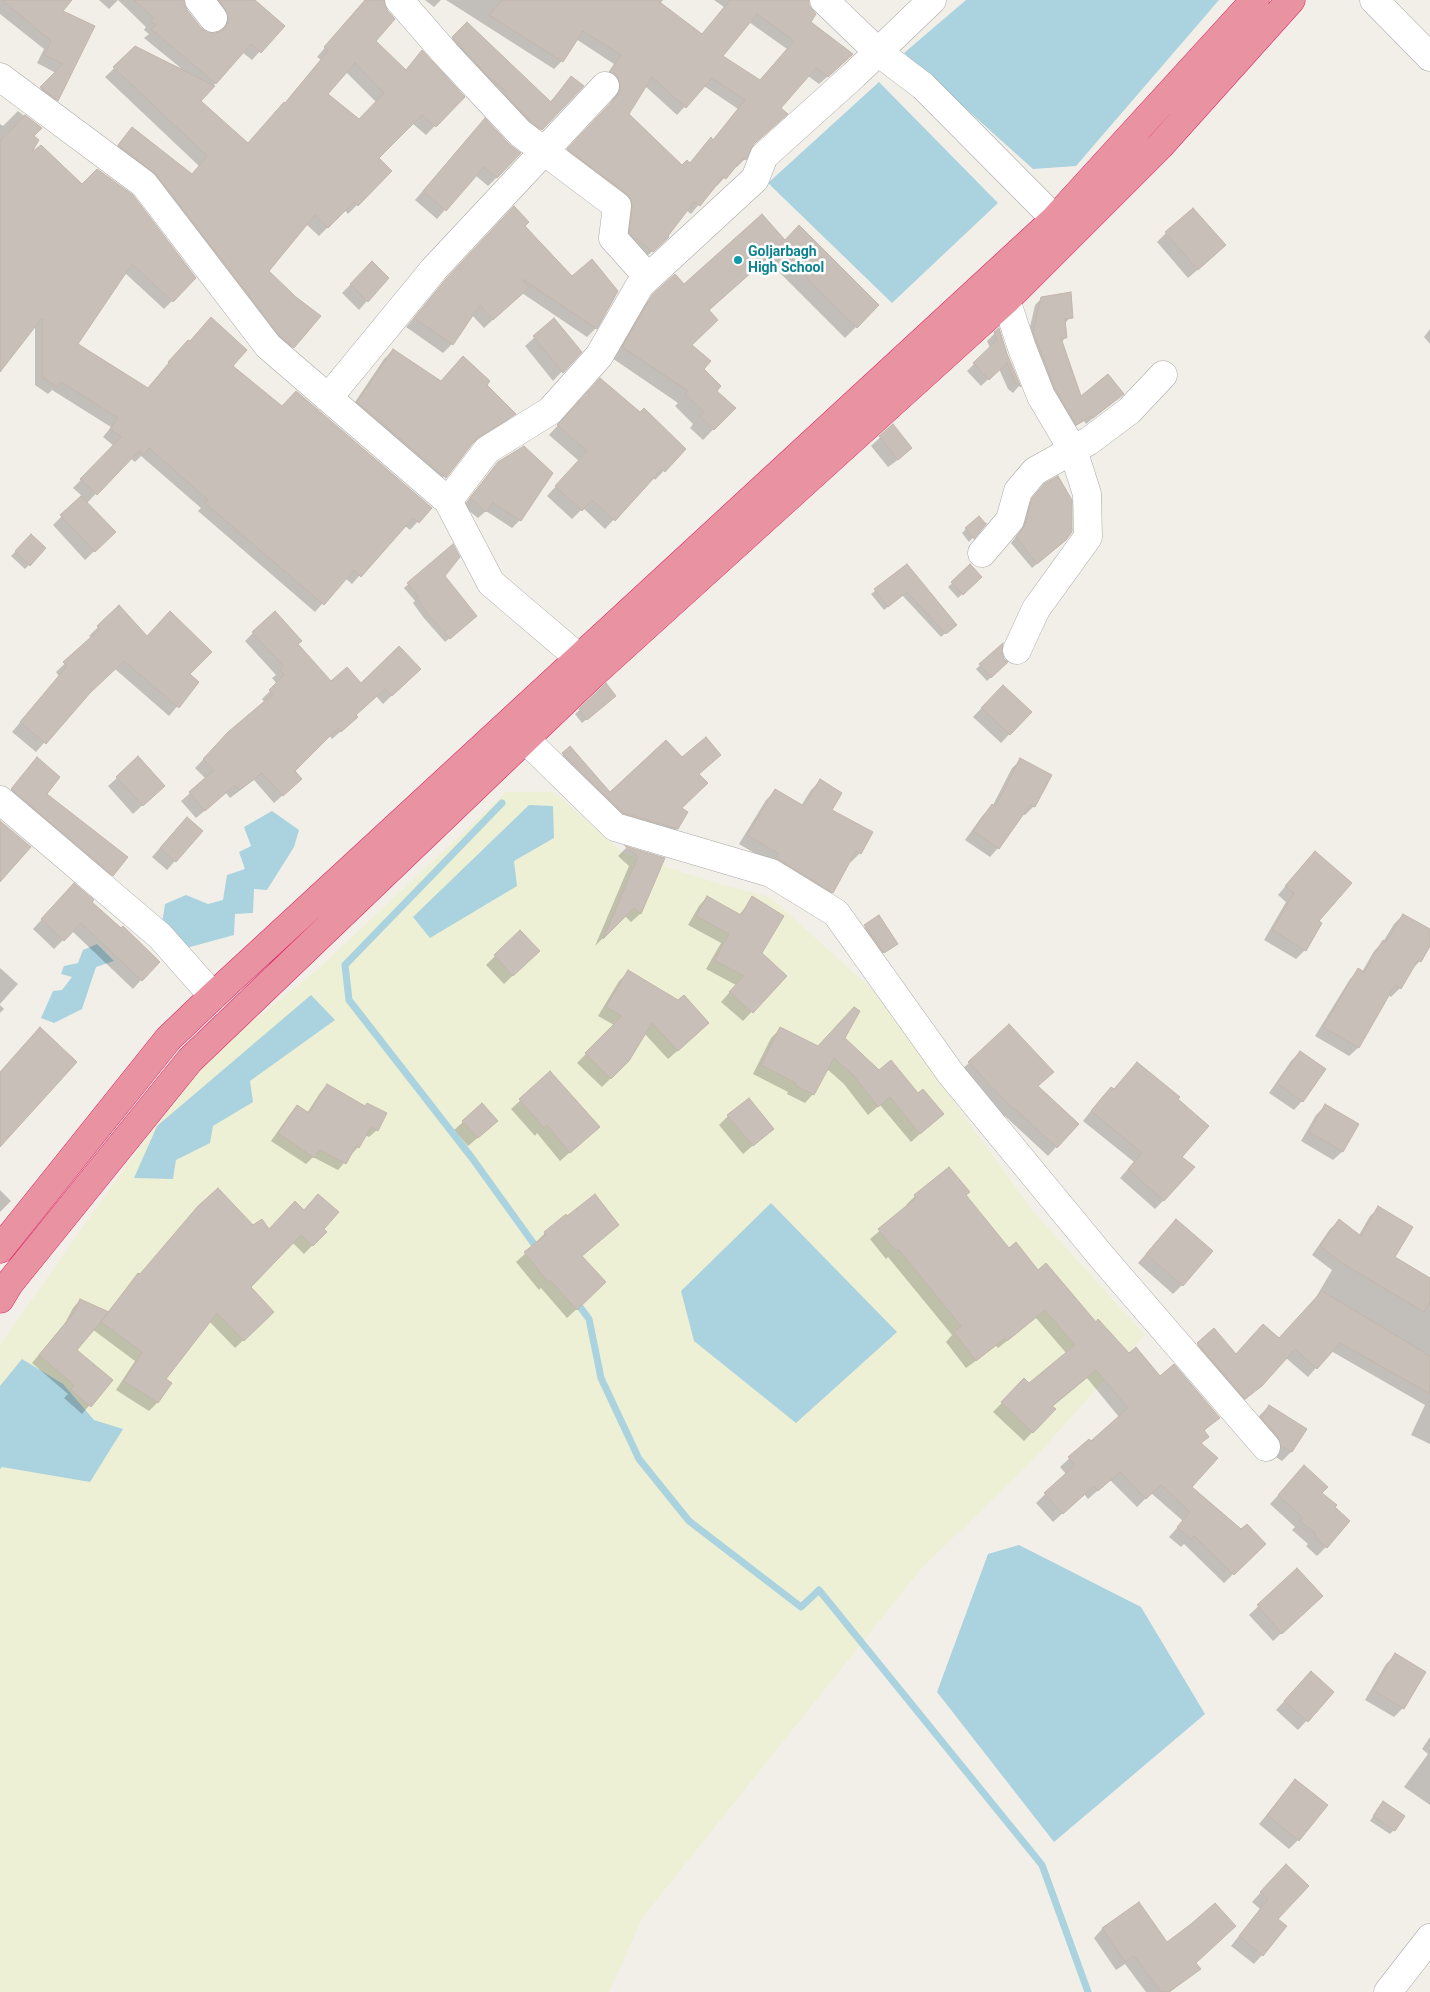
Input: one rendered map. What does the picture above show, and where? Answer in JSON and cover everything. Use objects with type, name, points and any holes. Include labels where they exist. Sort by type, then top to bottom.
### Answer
[{"type":"highway","points":[[0,1249],[168,1039],[212,996],[1055,219],[1256,0]]},
{"type":"highway","points":[[0,1299],[9,1284],[190,1060],[524,738],[1006,300],[1160,146],[1291,0]]},
{"type":"street","points":[[399,0],[446,54],[520,133],[617,206],[612,238],[648,277]]},
{"type":"street","points":[[824,0],[878,52],[923,86],[1055,219]]},
{"type":"street","points":[[448,501],[487,450],[550,411],[599,356],[640,285],[755,179],[764,156],[932,0]]},
{"type":"street","points":[[1374,0],[1430,57]]},
{"type":"street","points":[[0,76],[144,184],[268,346],[448,501],[491,583],[579,658]]},
{"type":"street","points":[[328,398],[434,269],[605,86]]},
{"type":"street","points":[[1006,300],[1041,396],[1073,450],[1086,494],[1088,537],[1036,609],[1017,650]]},
{"type":"street","points":[[982,553],[1010,520],[1018,491],[1035,472],[1089,441],[1129,411],[1163,375]]},
{"type":"street","points":[[524,738],[615,827],[771,873],[836,914],[952,1074],[1101,1256],[1266,1447]]},
{"type":"street","points":[[0,800],[160,936],[212,996]]},
{"type":"street","points":[[1388,1992],[1430,1938]]},
{"type":"green space","points":[[506,792],[554,792],[623,853],[720,884],[770,897],[874,991],[1032,1210],[1145,1335],[1031,1462],[921,1569],[643,1917],[609,1992],[0,1992],[0,1345],[128,1163],[209,1056],[318,969]]},
{"type":"water","points":[[966,0],[1219,0],[1076,166],[1033,169],[904,53]]},
{"type":"water","points":[[879,82],[998,203],[892,303],[768,183]]},
{"type":"water","points":[[529,805],[553,806],[554,838],[514,861],[517,886],[430,938],[413,917]]},
{"type":"water","points":[[272,811],[299,830],[294,847],[267,890],[254,889],[253,913],[235,914],[234,935],[183,949],[161,930],[165,904],[186,895],[208,904],[223,900],[227,875],[245,869],[239,852],[251,846],[244,827]]},
{"type":"water","points":[[97,944],[114,961],[96,967],[82,1009],[54,1023],[41,1018],[53,991],[62,990],[72,977],[61,974],[64,966],[78,963],[83,950]]},
{"type":"water","points":[[311,995],[335,1020],[250,1081],[253,1102],[213,1126],[210,1143],[176,1160],[173,1179],[134,1178],[157,1126]]},
{"type":"water","points":[[771,1203],[897,1332],[796,1423],[694,1341],[681,1291]]},
{"type":"water","points":[[22,1359],[63,1384],[94,1420],[123,1429],[90,1482],[2,1467],[0,1469],[0,1386]]},
{"type":"water","points":[[1019,1545],[1141,1607],[1205,1714],[1054,1842],[937,1692],[988,1554]]},
{"type":"building","points":[[2,0],[72,0],[63,11],[95,26],[58,101],[40,87],[63,64],[44,55],[51,41]]},
{"type":"building","points":[[134,0],[184,0],[187,10],[201,28],[207,32],[215,33],[223,30],[228,23],[228,15],[219,0],[255,0],[285,26],[261,53],[251,44],[216,84],[151,29],[156,25],[151,21],[154,18]]},
{"type":"building","points":[[365,0],[384,0],[387,10],[395,19],[376,41],[406,70],[422,50],[465,97],[436,127],[422,115],[379,158],[392,171],[358,206],[354,202],[328,228],[315,215],[269,271],[296,297],[321,316],[294,348],[279,335],[156,174],[118,145],[132,127],[192,174],[207,156],[113,67],[135,46],[215,86],[201,101],[248,143],[285,103],[328,51],[324,47]],"holes":[[[355,63],[384,93],[359,119],[328,94]]]},
{"type":"building","points":[[502,0],[657,0],[702,34],[730,0],[809,0],[809,5],[816,14],[811,22],[853,54],[828,77],[816,68],[781,108],[788,114],[754,144],[746,160],[743,158],[726,179],[723,177],[700,206],[694,202],[669,237],[653,252],[629,233],[632,207],[631,199],[627,194],[567,149],[617,96],[620,90],[620,82],[616,75],[610,72],[621,55],[583,31],[563,62],[489,15]],"holes":[[[757,14],[794,41],[760,80],[723,56]],[[652,77],[686,108],[712,78],[745,100],[713,140],[711,137],[690,163],[687,160],[682,165],[629,114]]]},
{"type":"building","points":[[467,22],[551,102],[571,76],[584,86],[542,130],[530,121],[505,94],[507,92],[487,75],[452,37]]},
{"type":"building","points":[[25,115],[42,128],[34,136],[39,140],[32,152],[41,145],[82,184],[97,169],[133,195],[196,278],[173,302],[132,264],[78,344],[148,388],[168,362],[211,317],[247,350],[233,366],[282,406],[296,391],[432,508],[419,523],[413,518],[361,577],[354,570],[324,605],[205,503],[208,500],[149,448],[144,455],[139,451],[97,495],[80,479],[121,437],[110,429],[118,418],[61,382],[57,387],[42,377],[42,318],[0,372],[0,141]]},
{"type":"building","points":[[485,118],[509,144],[521,153],[497,178],[484,167],[446,211],[423,191]]},
{"type":"building","points":[[514,206],[529,222],[525,226],[572,276],[592,259],[618,291],[597,329],[522,279],[529,288],[493,320],[480,305],[453,345],[414,318],[446,279]]},
{"type":"building","points":[[1193,208],[1226,245],[1198,270],[1165,232]]},
{"type":"building","points":[[762,214],[785,240],[799,225],[879,305],[857,328],[778,249],[709,310],[718,320],[692,345],[711,361],[704,369],[721,386],[717,391],[736,408],[714,430],[700,416],[704,412],[685,394],[688,391],[622,347],[652,295],[675,274],[684,284]]},
{"type":"building","points":[[372,261],[389,278],[368,302],[350,284]]},
{"type":"building","points":[[1071,292],[1073,318],[1065,319],[1067,338],[1061,338],[1081,396],[1108,374],[1124,394],[1093,418],[1091,416],[1076,425],[1055,389],[1033,332],[1041,297]]},
{"type":"building","points":[[554,318],[582,352],[563,373],[533,336]]},
{"type":"building","points":[[999,328],[1007,354],[1021,387],[1015,382],[1007,363],[989,380],[973,363],[997,340],[994,332]]},
{"type":"building","points":[[393,349],[441,381],[463,356],[490,381],[487,385],[516,414],[475,440],[446,478],[357,402]]},
{"type":"building","points":[[600,378],[640,412],[644,408],[686,449],[665,472],[662,469],[615,521],[592,500],[582,511],[555,486],[587,451],[557,425]]},
{"type":"building","points":[[893,424],[912,448],[898,460],[879,436]]},
{"type":"building","points":[[524,446],[553,473],[521,521],[493,503],[486,512],[470,498],[498,462]]},
{"type":"building","points":[[1058,476],[1072,500],[1072,532],[1066,540],[1037,564],[1016,537],[1025,525],[1032,498],[1045,483]]},
{"type":"building","points":[[81,496],[116,532],[95,552],[60,515]]},
{"type":"building","points":[[979,516],[987,523],[974,539],[965,528]]},
{"type":"building","points":[[31,534],[46,548],[30,566],[15,551]]},
{"type":"building","points":[[453,544],[460,557],[445,576],[477,616],[450,639],[427,613],[417,598],[418,596],[407,583]]},
{"type":"building","points":[[907,564],[957,625],[946,634],[907,592],[888,607],[874,589]]},
{"type":"building","points":[[970,564],[982,577],[963,595],[951,582]]},
{"type":"building","points":[[119,605],[147,636],[170,611],[212,652],[190,674],[199,682],[179,708],[124,661],[90,693],[46,744],[20,722],[67,666],[63,662],[100,629],[97,626]]},
{"type":"building","points":[[275,611],[302,641],[298,644],[331,681],[347,667],[361,683],[399,646],[421,669],[392,696],[385,689],[356,715],[358,717],[341,732],[338,728],[295,771],[302,779],[283,796],[262,773],[239,790],[235,785],[205,811],[189,792],[214,770],[203,759],[228,732],[273,694],[269,690],[284,675],[280,669],[283,666],[252,632]]},
{"type":"building","points":[[1003,643],[1002,652],[1004,659],[1008,662],[991,678],[979,664]]},
{"type":"building","points":[[606,683],[616,696],[587,720],[579,709]]},
{"type":"building","points":[[1003,685],[1032,712],[1010,735],[981,708]]},
{"type":"building","points":[[706,737],[721,755],[699,774],[708,783],[682,808],[688,812],[678,829],[623,813],[562,753],[570,746],[610,792],[666,740],[682,757]]},
{"type":"building","points":[[138,756],[165,786],[143,806],[116,777]]},
{"type":"building","points":[[37,757],[60,777],[47,794],[128,857],[113,876],[11,789]]},
{"type":"building","points":[[1020,758],[1052,775],[1035,807],[1030,805],[999,849],[973,831],[992,804],[995,807]]},
{"type":"building","points":[[820,779],[842,793],[832,810],[873,832],[861,854],[856,851],[833,893],[776,858],[779,854],[747,835],[775,789],[804,806]]},
{"type":"building","points":[[187,817],[203,831],[176,862],[160,848]]},
{"type":"building","points":[[0,821],[31,847],[0,882]]},
{"type":"building","points":[[625,846],[665,858],[641,914],[634,908],[603,939],[638,857]]},
{"type":"building","points":[[1315,851],[1352,883],[1319,921],[1322,923],[1306,951],[1272,930],[1294,893],[1285,886]]},
{"type":"building","points":[[74,883],[94,900],[92,902],[121,928],[123,926],[160,962],[142,981],[81,923],[64,941],[41,919]]},
{"type":"building","points":[[707,896],[741,915],[752,896],[784,916],[762,953],[787,976],[753,1013],[729,992],[744,976],[714,960],[729,934],[696,916]]},
{"type":"building","points":[[1403,914],[1430,929],[1430,946],[1421,962],[1418,960],[1401,989],[1395,985],[1359,1048],[1323,1027],[1358,968],[1364,972],[1383,940],[1386,942]]},
{"type":"building","points":[[879,915],[898,944],[884,953],[864,925]]},
{"type":"building","points":[[520,930],[540,951],[513,976],[494,955]]},
{"type":"building","points":[[628,970],[678,1000],[684,995],[709,1023],[678,1051],[652,1023],[629,1061],[611,1079],[585,1053],[622,1016],[606,1007]]},
{"type":"building","points":[[854,1007],[860,1011],[845,1038],[879,1070],[891,1060],[918,1093],[923,1089],[944,1114],[920,1134],[890,1097],[878,1107],[853,1075],[834,1058],[814,1095],[795,1085],[796,1083],[761,1065],[780,1027],[818,1046]]},
{"type":"building","points":[[1009,1024],[1054,1072],[1038,1086],[1079,1124],[1057,1148],[1013,1109],[968,1062]]},
{"type":"building","points":[[40,1027],[77,1062],[0,1147],[0,1072]]},
{"type":"building","points":[[1300,1051],[1326,1069],[1303,1102],[1277,1083]]},
{"type":"building","points":[[1137,1062],[1180,1097],[1178,1099],[1209,1126],[1182,1157],[1195,1167],[1164,1201],[1128,1169],[1142,1153],[1091,1111],[1111,1087],[1114,1089]]},
{"type":"building","points":[[550,1071],[600,1127],[570,1153],[547,1125],[544,1128],[519,1099]]},
{"type":"building","points":[[327,1084],[365,1106],[367,1103],[387,1113],[378,1131],[371,1127],[359,1148],[356,1146],[346,1164],[320,1150],[314,1158],[278,1133],[297,1105],[309,1113]]},
{"type":"building","points":[[749,1098],[774,1129],[753,1146],[727,1115]]},
{"type":"building","points":[[482,1103],[498,1121],[478,1138],[462,1121]]},
{"type":"building","points":[[1325,1104],[1359,1124],[1343,1152],[1309,1132]]},
{"type":"building","points":[[949,1167],[970,1192],[966,1195],[1009,1248],[1016,1242],[1038,1270],[1046,1263],[1096,1322],[1098,1319],[1129,1353],[1136,1347],[1160,1376],[1174,1364],[1220,1418],[1204,1430],[1209,1437],[1201,1443],[1218,1458],[1192,1487],[1241,1529],[1247,1524],[1266,1544],[1234,1575],[1194,1536],[1191,1539],[1177,1527],[1190,1512],[1161,1485],[1146,1499],[1120,1472],[1098,1491],[1094,1486],[1063,1514],[1044,1493],[1075,1465],[1068,1457],[1089,1439],[1091,1441],[1128,1408],[1096,1370],[1052,1406],[1056,1409],[1033,1433],[1001,1402],[1024,1378],[1029,1383],[1075,1345],[1045,1310],[1007,1341],[1005,1338],[976,1361],[954,1332],[961,1326],[898,1249],[896,1251],[878,1229],[916,1198],[914,1195]]},
{"type":"building","points":[[218,1188],[253,1225],[262,1219],[269,1229],[295,1201],[304,1210],[318,1194],[339,1212],[324,1229],[327,1232],[313,1246],[301,1235],[251,1287],[274,1312],[244,1341],[217,1313],[166,1379],[172,1383],[158,1403],[124,1381],[142,1352],[101,1322],[138,1273],[140,1274],[198,1206]]},
{"type":"building","points":[[595,1194],[619,1225],[582,1256],[606,1282],[577,1310],[550,1280],[548,1282],[524,1252],[546,1235],[544,1232],[566,1214],[567,1216]]},
{"type":"building","points":[[1378,1206],[1413,1227],[1395,1257],[1430,1278],[1430,1302],[1424,1312],[1340,1262],[1320,1246],[1339,1219],[1361,1236]]},
{"type":"building","points":[[1176,1219],[1213,1251],[1183,1286],[1146,1254]]},
{"type":"building","points":[[1322,1291],[1430,1356],[1430,1394],[1340,1343],[1317,1369],[1295,1349],[1262,1386],[1245,1399],[1197,1343],[1214,1328],[1236,1354],[1263,1324],[1279,1338]]},
{"type":"building","points":[[80,1299],[109,1312],[77,1350],[113,1380],[91,1407],[71,1390],[74,1385],[39,1355],[73,1314]]},
{"type":"building","points":[[1269,1405],[1307,1429],[1292,1452],[1281,1446],[1278,1437],[1261,1418]]},
{"type":"building","points":[[1304,1465],[1328,1487],[1322,1493],[1337,1505],[1335,1507],[1350,1521],[1327,1548],[1314,1536],[1316,1534],[1300,1521],[1303,1518],[1278,1495]]},
{"type":"building","points":[[1297,1568],[1323,1596],[1282,1634],[1257,1605]]},
{"type":"building","points":[[1395,1653],[1426,1672],[1404,1709],[1373,1690]]},
{"type":"building","points":[[1311,1671],[1334,1692],[1308,1722],[1284,1701]]},
{"type":"building","points":[[1295,1779],[1328,1805],[1299,1841],[1267,1815]]},
{"type":"building","points":[[1383,1801],[1405,1816],[1395,1831],[1373,1816]]},
{"type":"building","points":[[1286,1864],[1309,1886],[1278,1919],[1287,1926],[1263,1956],[1239,1936],[1268,1899],[1260,1892]]},
{"type":"building","points":[[1139,1902],[1167,1942],[1215,1903],[1236,1926],[1196,1963],[1201,1969],[1169,1992],[1161,1992],[1134,1956],[1125,1962],[1102,1928]]},
{"type":"waterway","points":[[502,803],[345,965],[349,1000],[472,1158],[539,1251]]},
{"type":"waterway","points":[[575,1300],[589,1319],[601,1378],[639,1459],[689,1521],[801,1607],[819,1590],[1042,1865],[1088,1992]]},
{"type":"place","name":"Goljarbagh High School","points":[[738,260]]}]
